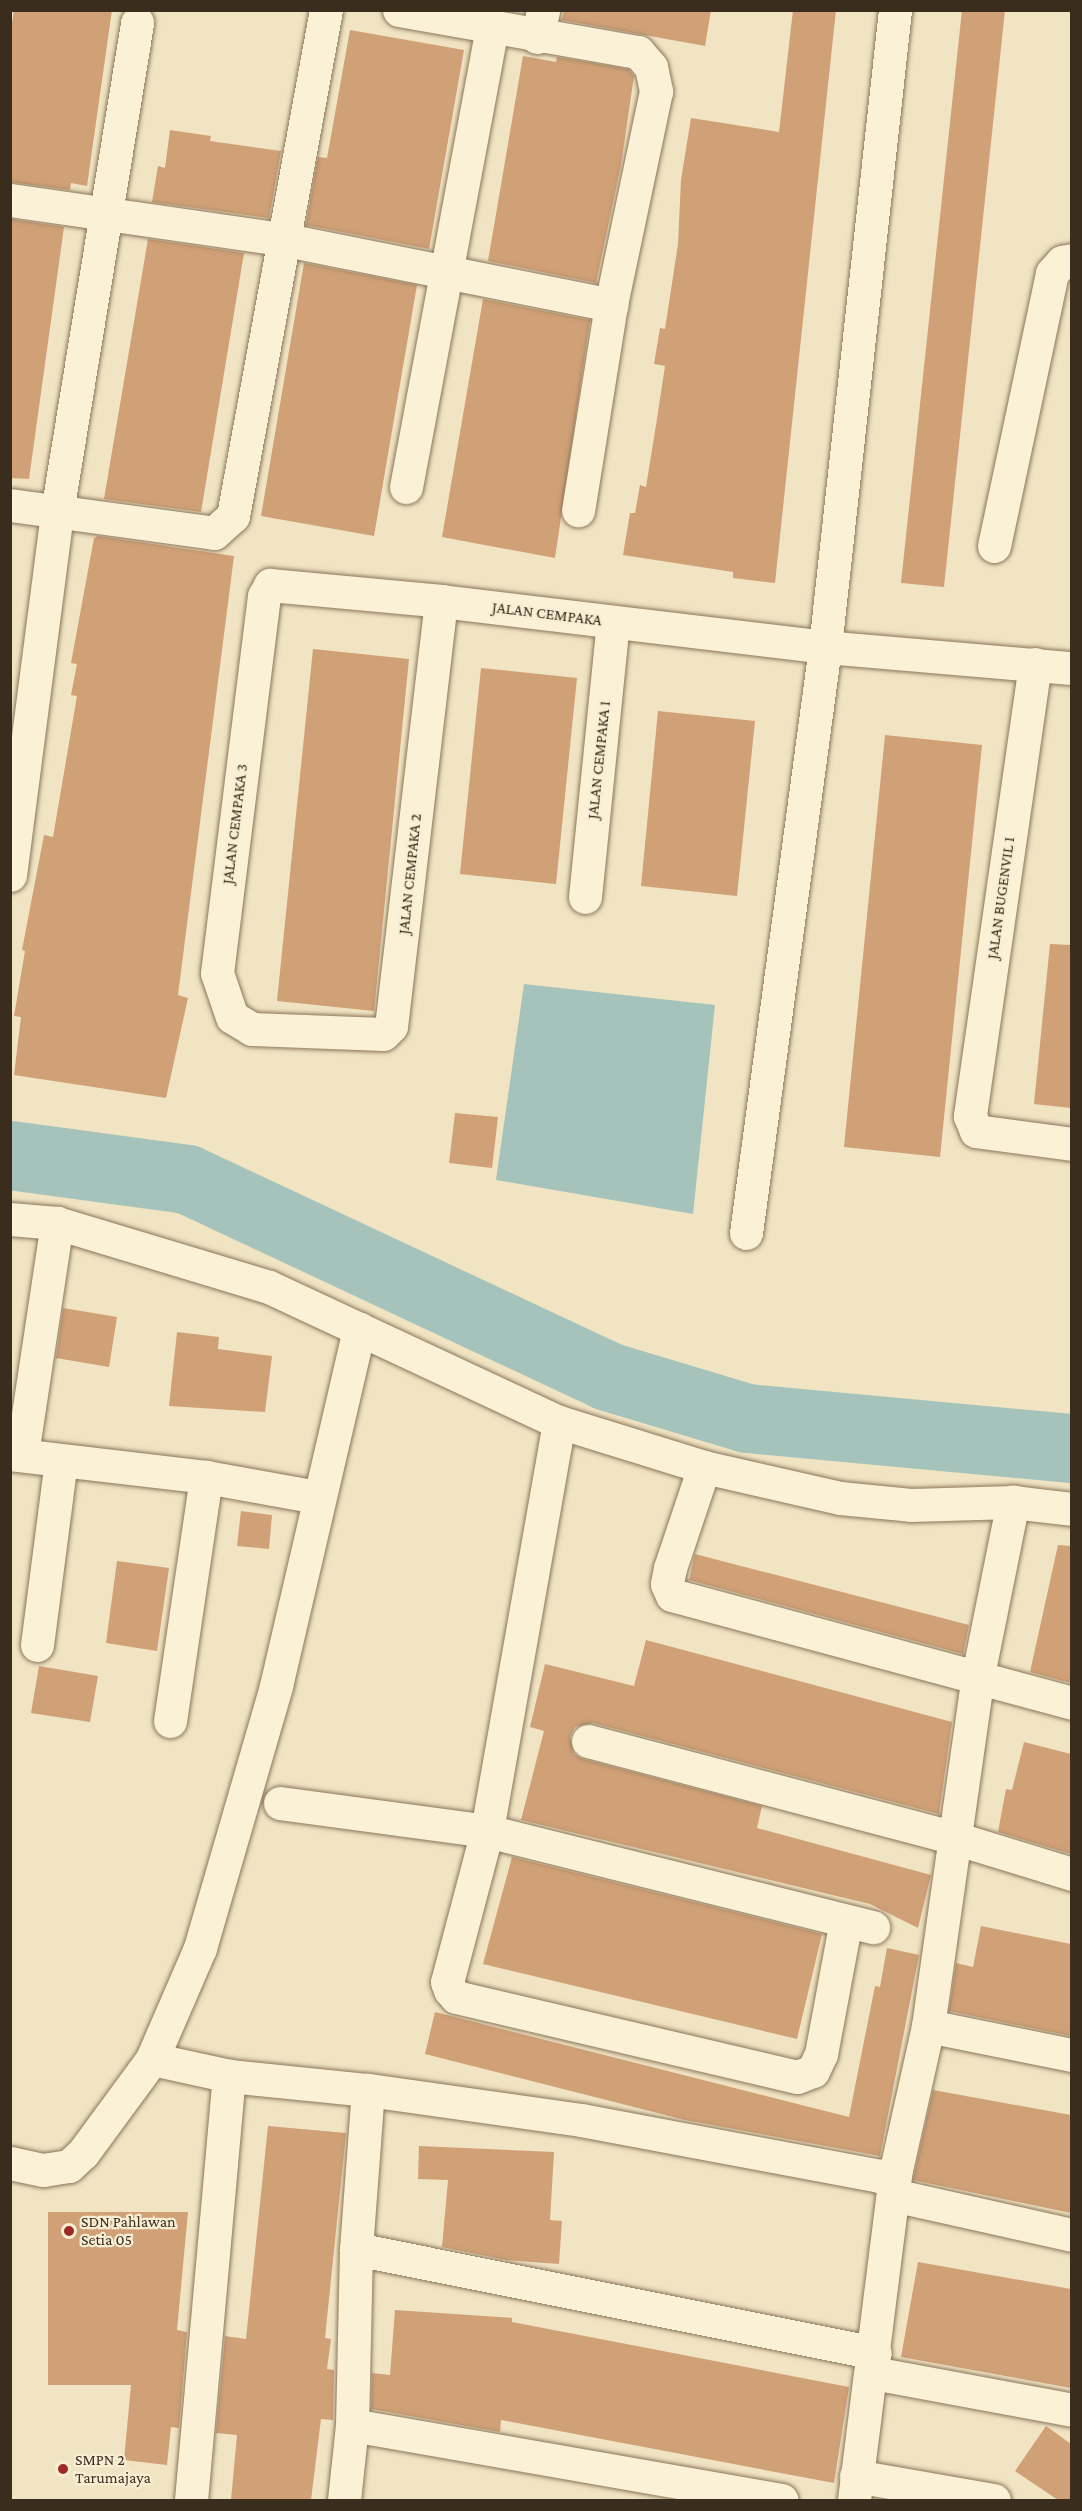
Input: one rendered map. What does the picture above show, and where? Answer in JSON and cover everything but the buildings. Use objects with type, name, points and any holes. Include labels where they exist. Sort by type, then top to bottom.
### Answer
[{"type":"street","points":[[10,505],[214,533],[226,526],[233,516],[281,239],[326,10]]},
{"type":"street","points":[[399,10],[492,28],[540,24],[638,51],[651,67],[656,91],[611,305],[578,510]]},
{"type":"street","points":[[746,1233],[825,647],[895,10]]},
{"type":"street","points":[[10,875],[57,512],[137,22]]},
{"type":"street","points":[[406,487],[492,28]]},
{"type":"street","points":[[10,200],[281,239],[611,305]]},
{"type":"street","points":[[994,546],[1052,273],[1062,262],[1071,260]]},
{"type":"street","name":"JALAN CEMPAKA","points":[[270,585],[441,601],[825,647],[1071,668]]},
{"type":"street","name":"JALAN CEMPAKA 3","points":[[270,585],[264,596],[217,973],[232,1017],[252,1029],[273,1031]]},
{"type":"street","name":"JALAN CEMPAKA 2","points":[[273,1031],[383,1034],[391,1026],[441,601]]},
{"type":"street","name":"JALAN CEMPAKA 1","points":[[585,897],[613,622]]},
{"type":"street","name":"JALAN BUGENVIL 1","points":[[1035,664],[970,1116],[976,1131],[1071,1144]]},
{"type":"street","points":[[10,1219],[57,1223],[269,1287],[559,1422],[704,1467],[840,1498],[911,1505],[1013,1502],[1071,1509]]},
{"type":"street","points":[[57,1223],[16,1454],[207,1477],[317,1497]]},
{"type":"street","points":[[10,2163],[43,2170],[69,2166],[83,2153],[152,2059],[200,1948],[255,1767],[317,1497],[359,1328]]},
{"type":"street","points":[[280,1803],[487,1831],[859,1924],[822,2054],[813,2071],[797,2077],[456,1998],[447,1982],[487,1831],[559,1422]]},
{"type":"street","points":[[37,1645],[61,1461]]},
{"type":"street","points":[[704,1467],[670,1568],[667,1584],[672,1595],[978,1675],[1071,1702]]},
{"type":"street","points":[[170,1721],[207,1477]]},
{"type":"street","points":[[994,2500],[855,2488],[874,2363],[894,2184],[928,2026],[978,1675],[1013,1502]]},
{"type":"street","points":[[588,1741],[955,1838],[1071,1874]]},
{"type":"street","points":[[928,2026],[1071,2055]]},
{"type":"street","points":[[152,2059],[229,2076],[368,2090],[581,2120],[879,2176],[894,2184],[1071,2235]]},
{"type":"street","points":[[191,2500],[229,2076]]},
{"type":"street","points":[[344,2500],[352,2426],[356,2249],[368,2090]]},
{"type":"street","points":[[356,2249],[874,2363],[1071,2410]]},
{"type":"street","points":[[352,2426],[781,2500]]},
{"type":"water","points":[[524,984],[715,1005],[693,1214],[496,1180]]},
{"type":"waterway","points":[[10,1155],[187,1179],[607,1376],[747,1418],[1072,1448]]},
{"type":"place","name":"SDN Pahlawan Setia 05","points":[[69,2231]]},
{"type":"place","name":"SMPN 2 Tarumajaya","points":[[63,2469]]}]
